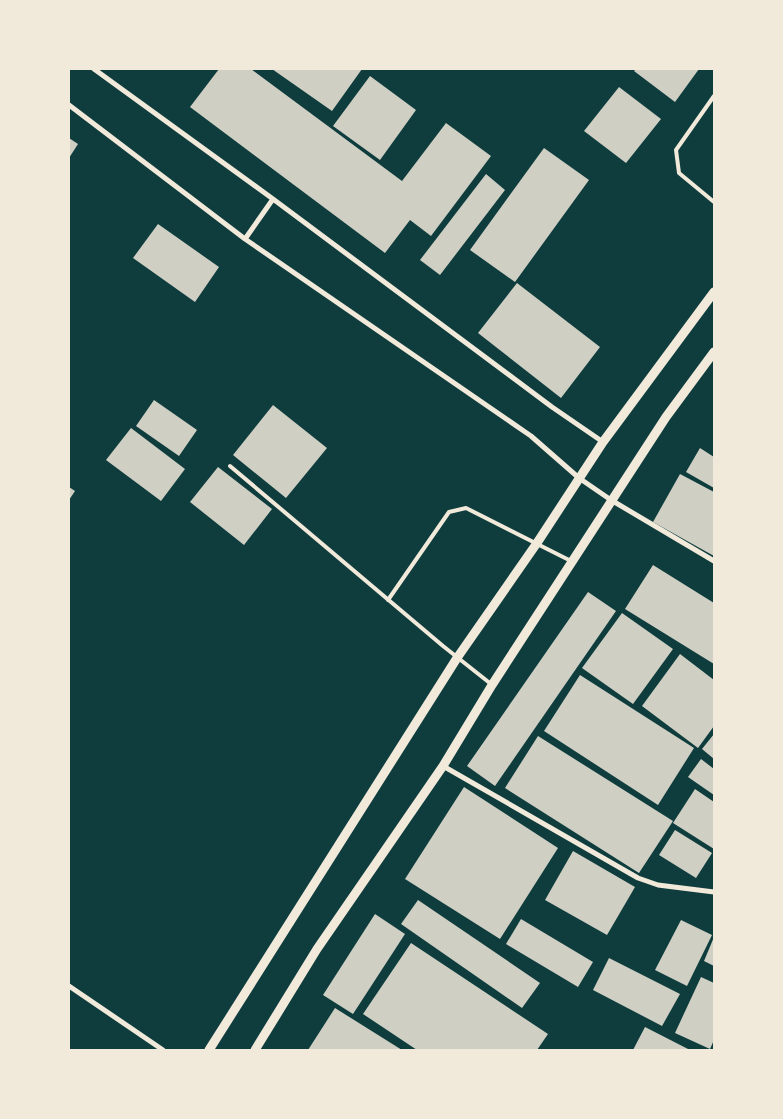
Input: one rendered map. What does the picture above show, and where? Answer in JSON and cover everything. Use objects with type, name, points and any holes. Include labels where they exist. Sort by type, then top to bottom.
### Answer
[{"type":"street","points":[[94,69],[273,199],[552,407],[604,442]]},
{"type":"street","points":[[69,105],[245,239],[531,436],[579,478],[611,500],[714,561]]},
{"type":"street","points":[[245,239],[273,199]]},
{"type":"street","points":[[209,1050],[457,658],[604,442],[714,292]]},
{"type":"street","points":[[255,1050],[317,949],[443,766],[492,685],[611,500],[666,417],[714,352]]},
{"type":"street","points":[[443,766],[638,878],[658,885],[714,892]]},
{"type":"street","points":[[69,986],[163,1050]]},
{"type":"lane","points":[[714,96],[676,150],[679,173],[714,202]]},
{"type":"lane","points":[[230,466],[457,658],[492,685]]},
{"type":"lane","points":[[388,600],[449,512],[466,508],[571,561]]},
{"type":"building","points":[[219,69],[251,69],[402,181],[446,123],[491,156],[431,236],[410,220],[385,253],[190,107]]},
{"type":"building","points":[[272,69],[362,69],[332,111]]},
{"type":"building","points":[[636,69],[699,69],[675,102],[634,71]]},
{"type":"building","points":[[370,76],[416,110],[380,160],[333,126]]},
{"type":"building","points":[[619,87],[661,119],[626,163],[584,131]]},
{"type":"building","points":[[69,138],[78,144],[69,158]]},
{"type":"building","points":[[544,148],[589,180],[515,282],[470,250]]},
{"type":"building","points":[[486,174],[505,190],[440,275],[420,260]]},
{"type":"building","points":[[158,224],[219,267],[195,302],[133,258]]},
{"type":"building","points":[[517,283],[600,347],[561,398],[478,333]]},
{"type":"building","points":[[154,400],[197,430],[179,456],[136,426]]},
{"type":"building","points":[[273,405],[327,448],[286,498],[233,455]]},
{"type":"building","points":[[131,428],[185,469],[161,501],[106,460]]},
{"type":"building","points":[[700,448],[714,457],[714,488],[686,472]]},
{"type":"building","points":[[218,467],[272,509],[244,545],[190,502]]},
{"type":"building","points":[[680,474],[714,492],[714,556],[653,522]]},
{"type":"building","points":[[69,487],[75,491],[69,500]]},
{"type":"building","points":[[653,565],[714,603],[714,664],[625,609]]},
{"type":"building","points":[[588,592],[616,611],[495,786],[467,766]]},
{"type":"building","points":[[622,613],[673,649],[633,704],[582,668]]},
{"type":"building","points":[[680,654],[714,680],[714,726],[698,748],[642,706]]},
{"type":"building","points":[[580,675],[694,748],[658,805],[544,731]]},
{"type":"building","points":[[714,734],[714,759],[702,749]]},
{"type":"building","points":[[538,736],[673,821],[639,873],[505,788]]},
{"type":"building","points":[[701,759],[714,769],[714,795],[688,777]]},
{"type":"building","points":[[464,787],[558,848],[500,939],[405,879]]},
{"type":"building","points":[[695,789],[714,802],[714,849],[673,823]]},
{"type":"building","points":[[675,830],[712,853],[696,878],[659,855]]},
{"type":"building","points":[[573,851],[635,887],[607,935],[545,900]]},
{"type":"building","points":[[418,900],[540,983],[522,1008],[401,924]]},
{"type":"building","points":[[375,914],[405,934],[353,1014],[323,995]]},
{"type":"building","points":[[521,919],[593,962],[578,987],[506,944]]},
{"type":"building","points":[[681,920],[712,935],[687,986],[655,970]]},
{"type":"building","points":[[714,937],[714,966],[704,961]]},
{"type":"building","points":[[411,943],[548,1034],[537,1050],[417,1050],[363,1014]]},
{"type":"building","points":[[609,958],[680,994],[662,1026],[593,990]]},
{"type":"building","points":[[701,977],[714,983],[714,1040],[710,1049],[675,1033]]},
{"type":"building","points":[[335,1008],[402,1050],[308,1050]]},
{"type":"building","points":[[645,1027],[690,1050],[633,1050]]}]
